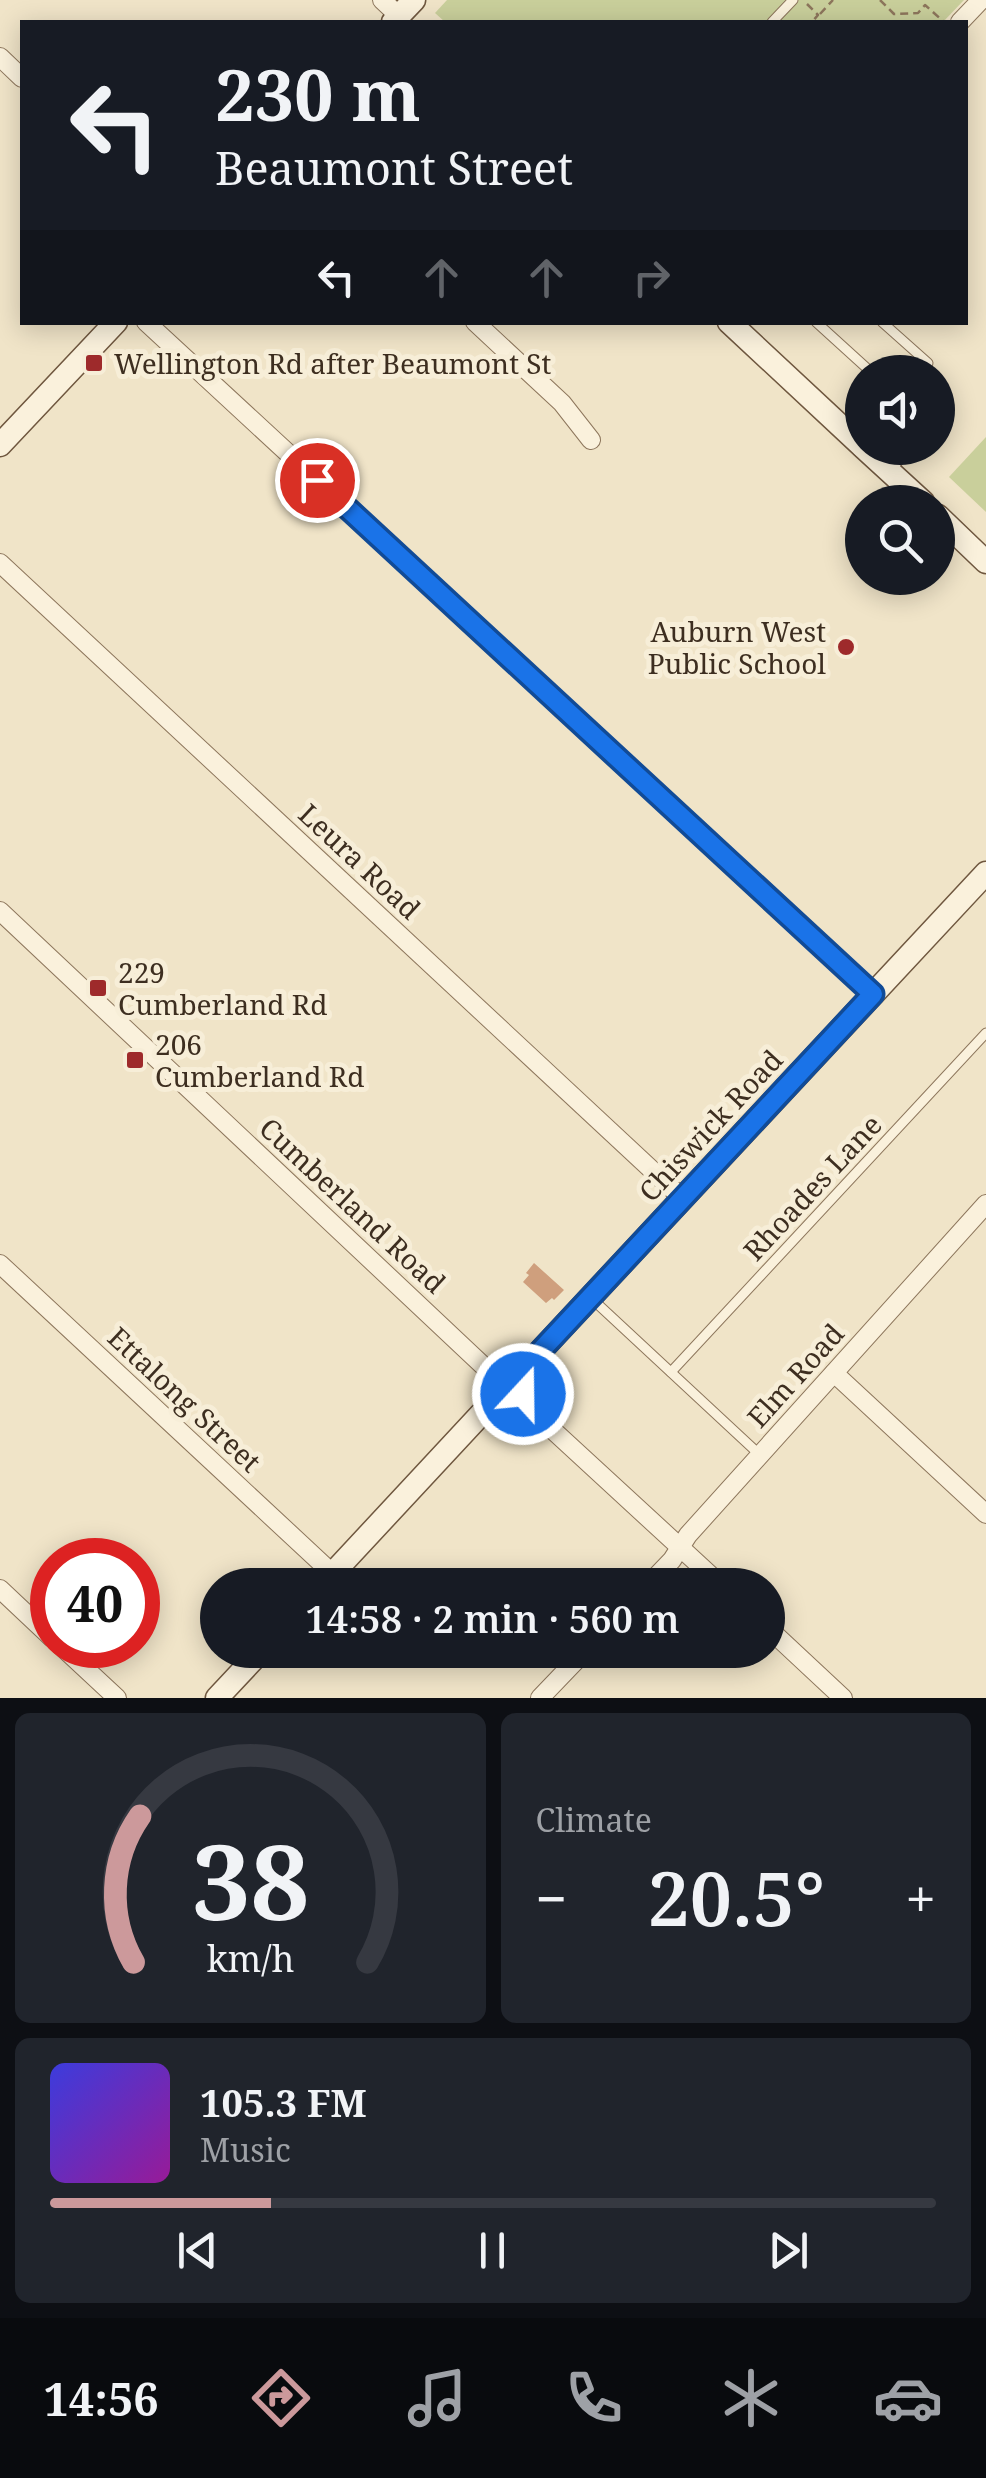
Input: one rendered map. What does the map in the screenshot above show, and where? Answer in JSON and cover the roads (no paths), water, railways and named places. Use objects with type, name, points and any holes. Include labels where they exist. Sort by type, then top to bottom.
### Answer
[{"type":"street","points":[[962,20],[981,0]]},
{"type":"street","points":[[0,57],[20,76]]},
{"type":"street","points":[[1,441],[113,325]]},
{"type":"street","points":[[149,325],[873,994]]},
{"type":"street","points":[[478,325],[562,404],[591,440]]},
{"type":"street","points":[[732,325],[845,428]]},
{"type":"street","points":[[883,465],[904,485]]},
{"type":"street","points":[[955,532],[986,562]]},
{"type":"street","name":"Leura Road","points":[[0,563],[682,1199]]},
{"type":"street","name":"Chiswick Road","points":[[519,1374],[986,873]]},
{"type":"street","name":"Cumberland Road","points":[[0,912],[493,1374]]},
{"type":"street","name":"Elm Road","points":[[664,1568],[688,1534],[986,1204]]},
{"type":"street","name":"Ettalong Street","points":[[0,1264],[317,1568]]},
{"type":"street","points":[[503,1368],[519,1374],[524,1389],[519,1399],[504,1404],[495,1400],[489,1385],[493,1374],[503,1368]]},
{"type":"street","points":[[834,1373],[986,1514]]},
{"type":"street","points":[[519,1399],[703,1568]]},
{"type":"street","points":[[338,1568],[495,1400]]},
{"type":"street","points":[[0,1589],[30,1617]]},
{"type":"street","points":[[785,1644],[843,1698]]},
{"type":"street","points":[[85,1668],[117,1698]]},
{"type":"street","points":[[217,1698],[245,1668]]},
{"type":"street","points":[[540,1698],[569,1668]]},
{"type":"lane","points":[[774,20],[792,0]]},
{"type":"lane","points":[[819,325],[852,355]]},
{"type":"lane","points":[[885,325],[919,355]]},
{"type":"lane","points":[[889,471],[894,465]]},
{"type":"lane","name":"Rhoades Lane","points":[[671,1372],[986,1033]]},
{"type":"lane","points":[[590,1298],[760,1455]]},
{"type":"place","name":"Wellington Rd after Beaumont St","points":[[94,363]]},
{"type":"place","name":"Auburn West Public School","points":[[846,647]]},
{"type":"place","name":"229 Cumberland Rd","points":[[98,988]]},
{"type":"place","name":"206 Cumberland Rd","points":[[135,1060]]}]
